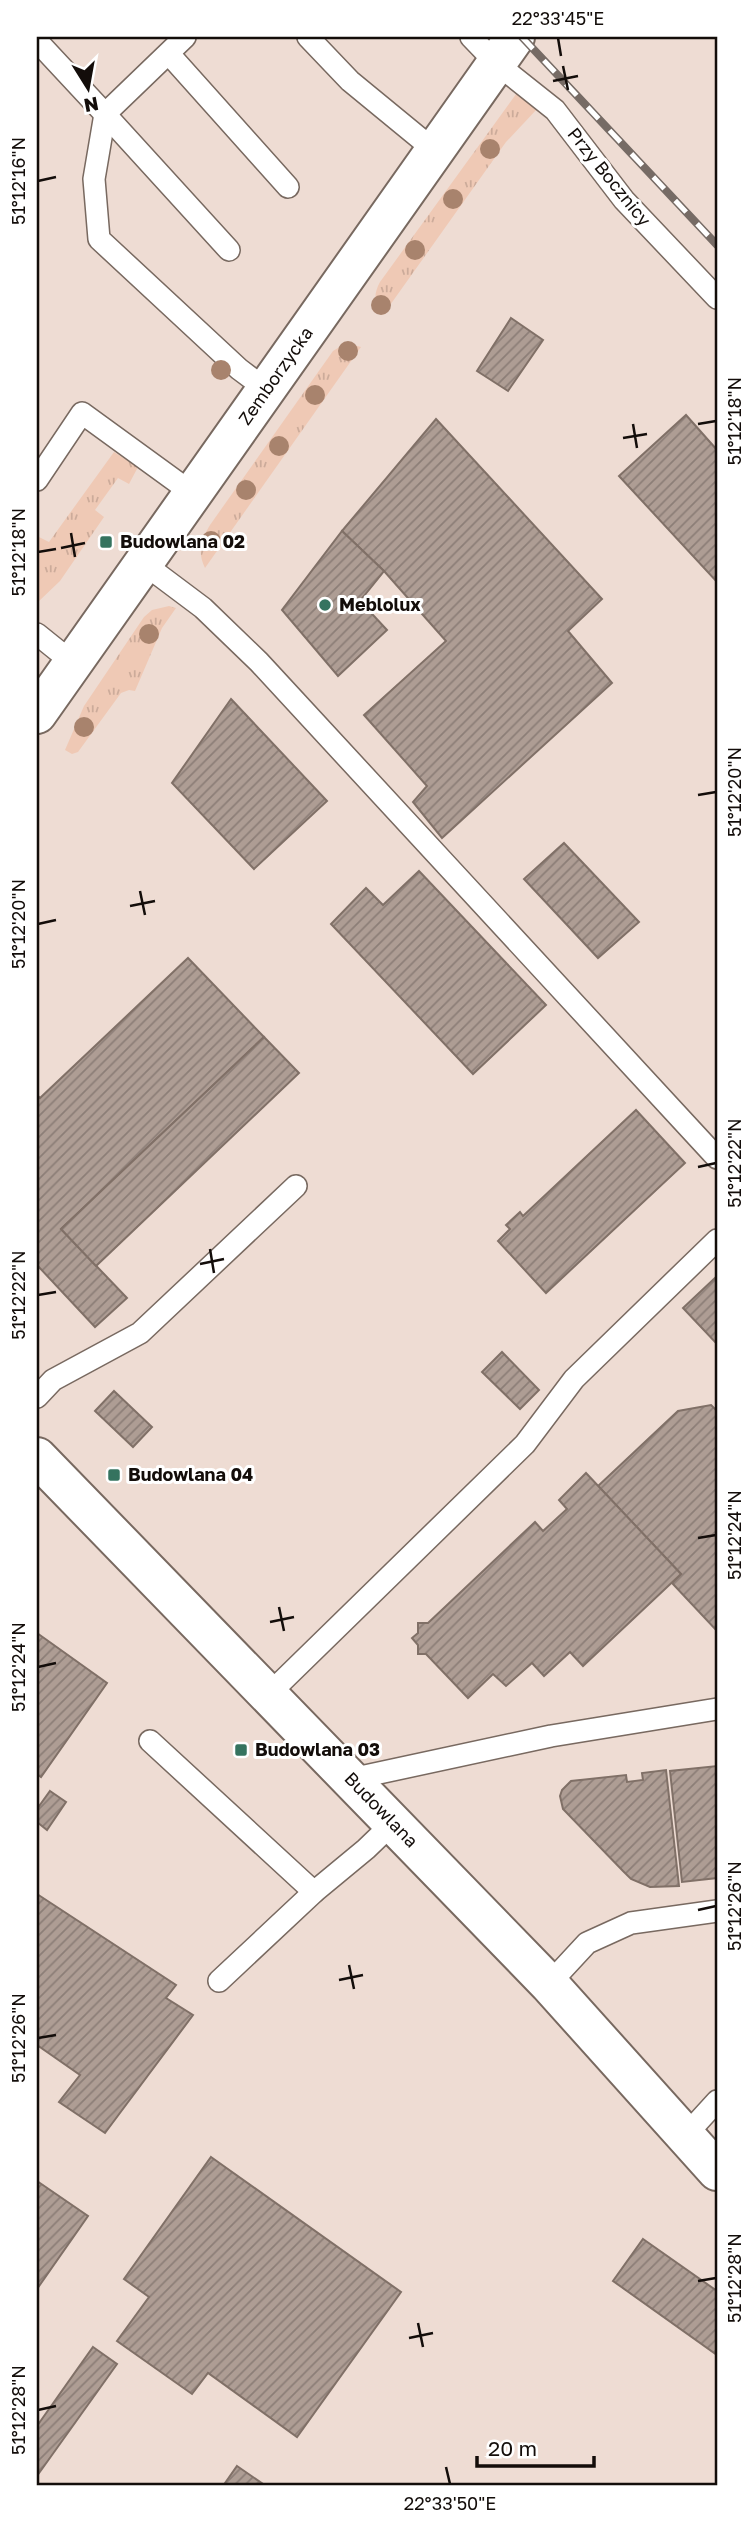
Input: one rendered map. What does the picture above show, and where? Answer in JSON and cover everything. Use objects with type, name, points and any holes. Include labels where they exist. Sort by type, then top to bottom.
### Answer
[{"type":"street","name":"Zemborzycka","points":[[37,714],[434,150],[494,45]]},
{"type":"street","name":"Budowlana","points":[[37,1457],[549,1984],[717,2171]]},
{"type":"lane","points":[[185,37],[105,114],[94,179],[99,239],[239,369],[267,390]]},
{"type":"lane","points":[[308,37],[350,81],[434,150]]},
{"type":"lane","points":[[37,41],[229,250]]},
{"type":"lane","name":"Przy Bocznicy","points":[[494,45],[555,110],[624,200],[717,298]]},
{"type":"lane","points":[[169,54],[288,187]]},
{"type":"lane","points":[[37,480],[82,413],[192,494]]},
{"type":"lane","points":[[143,563],[203,608],[259,662],[717,1158]]},
{"type":"lane","points":[[37,634],[73,663]]},
{"type":"lane","points":[[37,1397],[53,1380],[140,1333],[296,1186]]},
{"type":"lane","points":[[269,1694],[525,1444],[574,1379],[717,1240]]},
{"type":"lane","points":[[351,1779],[551,1736],[717,1709]]},
{"type":"lane","points":[[150,1741],[314,1892]]},
{"type":"lane","points":[[219,1982],[314,1892],[393,1823]]},
{"type":"lane","points":[[549,1984],[587,1943],[631,1923],[717,1911]]},
{"type":"lane","points":[[685,2136],[717,2101]]},
{"type":"green space","points":[[519,90],[538,108],[506,142],[383,315],[376,299],[380,282]]},
{"type":"green space","points":[[346,343],[361,347],[205,568],[201,546],[210,525],[333,351]]},
{"type":"green space","points":[[114,452],[138,467],[129,484],[118,478],[95,510],[104,517],[60,581],[37,603],[37,536],[49,542]]},
{"type":"green space","points":[[169,606],[176,608],[162,628],[135,691],[121,693],[78,752],[72,754],[65,750],[84,706],[144,617],[152,610]]},
{"type":"building","points":[[511,318],[543,340],[508,391],[477,371]]},
{"type":"building","points":[[686,415],[717,450],[717,582],[619,476]]},
{"type":"building","points":[[436,419],[602,599],[568,631],[612,683],[442,838],[413,802],[427,786],[364,715],[446,641],[384,571],[342,531]]},
{"type":"building","name":"Meblolux","points":[[342,531],[384,571],[360,601],[387,630],[338,676],[282,610]]},
{"type":"building","points":[[231,699],[327,801],[254,869],[172,783]]},
{"type":"building","points":[[564,843],[639,922],[598,958],[524,879]]},
{"type":"building","points":[[419,871],[546,1005],[473,1074],[331,924],[366,888],[383,905]]},
{"type":"building","points":[[188,958],[264,1037],[61,1229],[127,1298],[95,1327],[37,1265],[37,1095],[40,1098]]},
{"type":"building","points":[[264,1037],[299,1073],[96,1266],[61,1229]]},
{"type":"building","points":[[636,1110],[685,1163],[546,1293],[498,1241],[510,1229],[506,1225],[520,1212],[523,1216]]},
{"type":"building","points":[[717,1276],[717,1344],[683,1308]]},
{"type":"building","points":[[502,1352],[539,1390],[520,1409],[482,1372]]},
{"type":"building","points":[[114,1391],[152,1427],[133,1447],[95,1411]]},
{"type":"building","points":[[711,1405],[717,1411],[717,1631],[672,1583],[681,1574],[598,1486],[678,1411]]},
{"type":"building","points":[[586,1473],[681,1574],[583,1666],[570,1652],[544,1676],[532,1663],[506,1686],[493,1674],[468,1698],[426,1654],[418,1654],[418,1645],[412,1638],[418,1633],[418,1623],[428,1623],[535,1522],[543,1531],[567,1509],[559,1500]]},
{"type":"building","points":[[37,1633],[107,1683],[41,1777],[37,1774]]},
{"type":"building","points":[[717,1766],[717,1878],[682,1882],[670,1771]]},
{"type":"building","points":[[666,1770],[679,1886],[650,1887],[631,1879],[623,1871],[563,1809],[560,1796],[571,1781],[626,1775],[627,1782],[643,1780],[642,1773]]},
{"type":"building","points":[[50,1791],[66,1802],[47,1830],[37,1822],[37,1809]]},
{"type":"building","points":[[37,1894],[176,1985],[166,1998],[193,2015],[105,2133],[59,2102],[80,2075],[37,2045]]},
{"type":"building","points":[[211,2157],[401,2292],[297,2437],[208,2373],[192,2394],[117,2341],[149,2297],[124,2279]]},
{"type":"building","points":[[37,2181],[88,2216],[37,2289]]},
{"type":"building","points":[[643,2239],[717,2291],[717,2355],[613,2281]]},
{"type":"building","points":[[93,2347],[117,2364],[37,2476],[37,2426]]},
{"type":"building","points":[[237,2466],[266,2486],[223,2486]]},
{"type":"railway","points":[[522,37],[717,245]]},
{"type":"place","name":"Budowlana 02","points":[[106,542]]},
{"type":"place","name":"Meblolux","points":[[325,605]]},
{"type":"place","name":"Budowlana 04","points":[[114,1475]]},
{"type":"place","name":"Budowlana 03","points":[[241,1750]]}]
